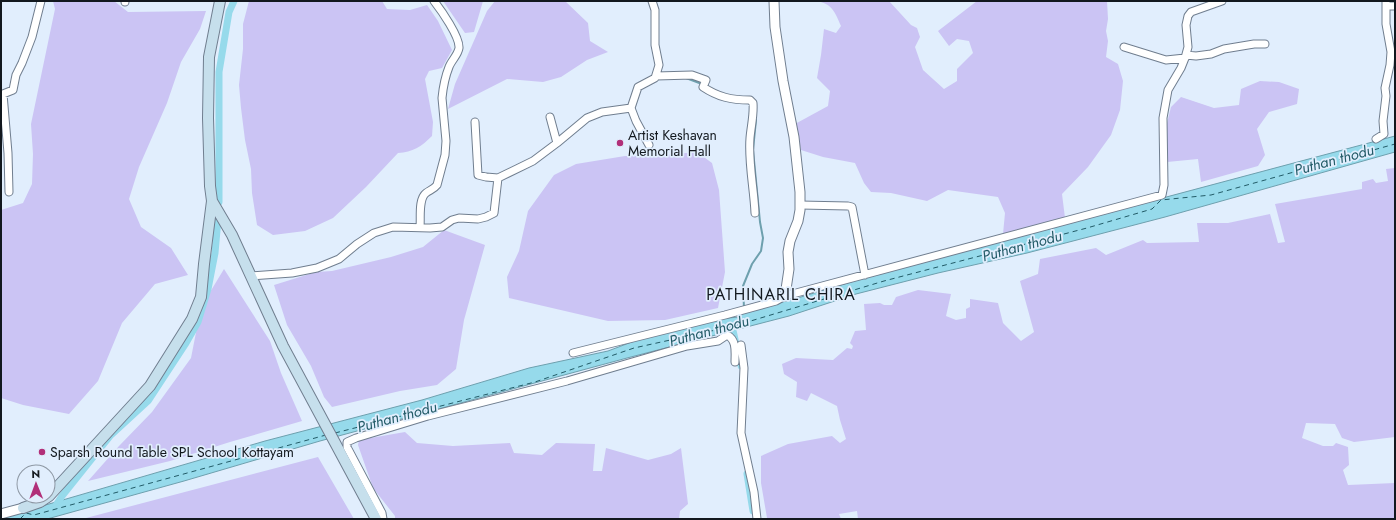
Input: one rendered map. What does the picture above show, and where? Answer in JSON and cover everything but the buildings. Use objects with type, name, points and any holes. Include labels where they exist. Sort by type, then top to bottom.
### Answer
[{"type":"main road","points":[[23,508],[40,502],[50,496],[106,433],[144,394],[161,370],[192,320],[201,297],[212,201],[209,170],[208,77],[210,48],[220,1]]},
{"type":"main road","points":[[212,201],[232,235],[283,346],[376,519]]},
{"type":"street","points":[[6,190],[8,153],[3,94],[13,90],[16,75],[32,38],[42,1]]},
{"type":"street","points":[[420,227],[423,197],[426,193],[437,186],[445,155],[446,141],[442,92],[449,67],[459,48],[458,41],[452,29],[434,1]]},
{"type":"street","points":[[649,145],[631,108],[638,87],[655,78],[659,65],[656,45],[655,10],[652,1]]},
{"type":"street","points":[[774,1],[775,27],[783,81],[794,137],[800,205],[798,222],[790,240],[786,296]]},
{"type":"street","points":[[572,353],[744,310],[776,301],[786,296],[1161,197],[1164,184],[1163,118],[1168,90],[1181,68],[1188,47],[1186,25],[1188,16],[1191,12],[1209,3],[1222,1]]},
{"type":"street","points":[[1376,139],[1384,134],[1383,121],[1386,96],[1385,88],[1391,61],[1391,52],[1386,24],[1386,3],[1395,6]]},
{"type":"street","points":[[1124,47],[1166,60],[1211,54],[1224,48],[1265,44]]},
{"type":"street","points":[[656,76],[692,75],[706,80],[703,87],[714,95],[737,100],[750,100],[753,103],[750,156],[755,213]]},
{"type":"street","points":[[475,122],[478,175],[498,178],[533,160],[557,143],[587,118],[602,112],[631,108]]},
{"type":"street","points":[[550,116],[557,143]]},
{"type":"street","points":[[251,276],[292,274],[317,268],[339,259],[357,244],[374,233],[393,227],[442,227],[452,220],[459,218],[478,219],[486,217],[494,213],[498,178]]},
{"type":"street","points":[[800,205],[852,207],[865,275]]},
{"type":"street","points":[[383,519],[382,513],[347,448],[347,442],[428,416],[567,381],[687,346],[718,341],[727,335],[731,337],[735,344],[735,362]]},
{"type":"street","points":[[741,345],[744,368],[742,433],[758,519]]},
{"type":"street","points":[[1,514],[23,508]]},
{"type":"shaded area","points":[[53,1],[114,1],[128,12],[206,11],[200,29],[181,62],[167,103],[139,167],[129,199],[141,227],[171,248],[188,275],[155,284],[122,323],[98,381],[69,414],[23,405],[1,398],[1,210],[23,203],[32,184],[33,154],[31,124],[55,9]]},
{"type":"shaded area","points":[[249,1],[382,1],[387,9],[410,10],[427,5],[438,21],[452,50],[442,68],[429,71],[425,79],[433,122],[432,136],[416,148],[398,153],[366,187],[333,218],[305,231],[273,235],[257,225],[239,85],[243,49],[243,24]]},
{"type":"shaded area","points":[[443,1],[483,1],[474,32],[465,33]]},
{"type":"shaded area","points":[[495,1],[565,1],[588,23],[590,41],[608,52],[587,60],[561,77],[543,82],[507,79],[448,109],[455,84],[487,11]]},
{"type":"shaded area","points":[[815,1],[889,1],[911,25],[917,28],[920,37],[915,47],[923,70],[944,89],[957,81],[957,69],[973,53],[969,41],[957,39],[949,46],[938,31],[977,1],[1107,1],[1108,19],[1106,31],[1108,41],[1106,57],[1118,64],[1123,81],[1120,110],[1111,135],[1088,167],[1062,194],[1065,218],[1003,234],[1005,213],[998,197],[948,190],[927,201],[891,193],[871,192],[864,183],[855,163],[823,157],[801,150],[795,124],[828,106],[830,91],[817,78],[824,29],[836,33],[841,26],[835,12],[829,6]]},
{"type":"shaded area","points":[[1260,81],[1279,82],[1299,89],[1297,104],[1269,112],[1257,129],[1265,155],[1258,166],[1201,182],[1198,159],[1167,162],[1166,127],[1171,107],[1181,97],[1214,108],[1239,105],[1241,89]]},
{"type":"shaded area","points":[[697,152],[712,163],[719,190],[725,272],[718,308],[665,320],[608,321],[509,298],[507,277],[519,251],[528,211],[554,175],[576,164],[625,156],[653,156]]},
{"type":"shaded area","points":[[1395,168],[1395,437],[1354,442],[1342,438],[1335,424],[1306,423],[1302,438],[1323,446],[1333,446],[1336,443],[1348,447],[1349,465],[1343,470],[1348,485],[1395,483],[1395,519],[858,519],[857,511],[839,514],[841,519],[767,518],[761,483],[761,456],[788,444],[832,436],[840,443],[846,439],[837,406],[811,393],[807,401],[796,397],[797,382],[784,374],[782,364],[796,358],[833,360],[847,348],[852,349],[853,346],[850,343],[855,331],[866,330],[864,304],[880,303],[884,305],[892,305],[896,297],[918,290],[951,294],[946,316],[956,320],[966,318],[966,309],[970,307],[970,299],[998,303],[1003,323],[1021,341],[1034,332],[1020,281],[1038,274],[1040,259],[1096,248],[1106,255],[1143,240],[1147,243],[1199,242],[1197,223],[1228,223],[1270,214],[1278,243],[1285,242],[1275,204],[1362,189],[1362,182],[1373,179],[1376,183],[1388,181],[1386,169]]},
{"type":"shaded area","points":[[444,230],[485,245],[464,320],[456,369],[437,385],[400,391],[332,407],[324,397],[311,366],[287,325],[274,285],[316,272],[332,271],[391,257],[423,247]]},
{"type":"shaded area","points":[[224,269],[270,341],[281,373],[302,421],[170,461],[88,481],[152,412],[191,358],[201,307]]},
{"type":"shaded area","points":[[405,432],[417,443],[453,446],[510,443],[514,453],[542,455],[556,443],[595,444],[593,471],[602,471],[606,448],[648,460],[671,454],[681,448],[688,504],[680,511],[679,519],[395,519],[395,516],[373,488],[358,445],[359,440]]},
{"type":"shaded area","points":[[318,457],[354,519],[86,519],[86,518]]},
{"type":"water","name":"Puthan thodu","points":[[1395,136],[1395,152],[1165,217],[1027,253],[938,273],[856,294],[789,316],[320,441],[47,519],[1,519],[265,441],[422,400],[529,368],[608,351],[637,340],[718,319],[739,317],[742,311],[791,300],[874,275]]},
{"type":"waterway","points":[[219,202],[219,72],[229,12],[234,1]]},
{"type":"waterway","points":[[686,78],[702,84]]},
{"type":"waterway","name":"Puthan thodu","points":[[744,308],[743,286],[752,264],[761,251],[763,238],[753,150],[756,120]]},
{"type":"waterway","points":[[55,507],[62,496],[110,436],[148,401],[198,322],[208,289],[215,253],[218,219]]},
{"type":"waterway","name":"Puthan thodu","points":[[732,326],[741,366]]},
{"type":"waterway","points":[[747,474],[753,511]]},
{"type":"ferry route","points":[[335,433],[535,382],[634,348],[734,326],[884,281],[1087,228],[1152,209],[1161,200],[1211,195],[1395,144]]},
{"type":"ferry route","points":[[20,519],[26,513],[34,515],[326,435]]},
{"type":"place","name":"Artist Keshavan Memorial Hall","points":[[620,143]]},
{"type":"place","name":"Sparsh Round Table SPL School Kottayam","points":[[42,452]]},
{"type":"district","name":"PATHINARIL CHIRA","points":[[781,294]]}]
